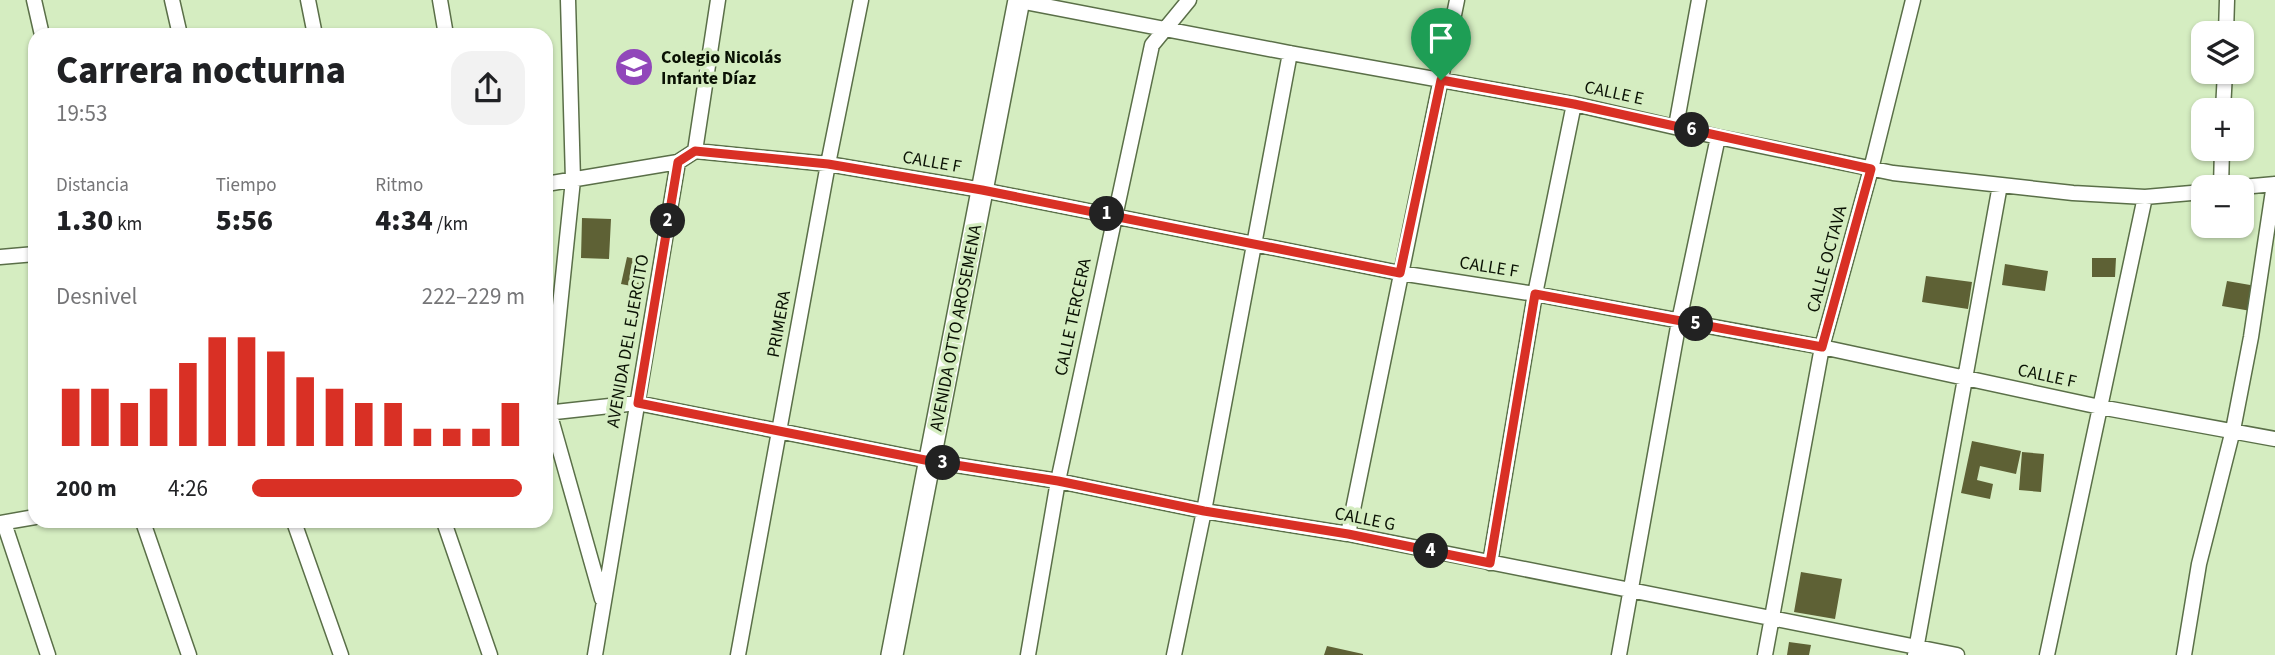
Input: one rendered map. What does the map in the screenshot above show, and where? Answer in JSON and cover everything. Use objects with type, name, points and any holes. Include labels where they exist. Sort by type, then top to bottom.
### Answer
[{"type":"main road","name":"AVENIDA OTTO AROSEMENA","points":[[892,655],[1019,0]]},
{"type":"street","points":[[34,0],[40,28]]},
{"type":"street","points":[[172,0],[178,28]]},
{"type":"street","points":[[307,0],[313,28]]},
{"type":"street","points":[[440,0],[445,28]]},
{"type":"street","points":[[553,359],[573,180],[568,0]]},
{"type":"street","points":[[553,183],[678,162],[695,151],[718,0]]},
{"type":"street","name":"PRIMERA","points":[[738,655],[828,164],[861,0]]},
{"type":"street","name":"CALLE E","points":[[1019,0],[1290,53],[1574,104],[1871,169],[2073,193],[2144,197],[2191,193]]},
{"type":"street","name":"CALLE TERCERA","points":[[1028,655],[1058,481],[1152,45],[1189,0]]},
{"type":"street","points":[[1348,534],[1457,0]]},
{"type":"street","points":[[1676,127],[1699,0]]},
{"type":"street","name":"CALLE OCTAVA","points":[[1765,655],[1822,347],[1871,169],[1913,0]]},
{"type":"street","points":[[2226,21],[2227,0]]},
{"type":"street","points":[[1174,655],[1204,511],[1290,53]]},
{"type":"street","points":[[1490,563],[1535,294],[1574,104]]},
{"type":"street","points":[[1619,655],[1679,321],[1718,137]]},
{"type":"street","name":"CALLE F","points":[[695,151],[828,164],[982,190],[1400,273],[1535,294],[1822,347],[2100,407],[2275,439]]},
{"type":"street","name":"AVENIDA DEL EJERCITO","points":[[595,655],[678,162]]},
{"type":"street","points":[[2184,655],[2199,564],[2233,430],[2251,337],[2274,184],[2254,186]]},
{"type":"street","points":[[1915,651],[2000,185]]},
{"type":"street","points":[[2047,655],[2144,197]]},
{"type":"street","points":[[0,257],[28,255]]},
{"type":"street","name":"CALLE G","points":[[553,412],[638,403],[930,461],[1058,481],[1204,511],[1348,534],[1632,592],[1772,617],[1915,651],[1957,655]]},
{"type":"street","points":[[553,433],[603,603]]},
{"type":"street","points":[[28,518],[2,523],[48,655]]},
{"type":"street","points":[[145,528],[189,655]]},
{"type":"street","points":[[296,528],[341,655]]},
{"type":"street","points":[[446,528],[490,655]]},
{"type":"building","points":[[582,218],[611,219],[609,259],[581,258]]},
{"type":"building","points":[[627,257],[648,262],[642,288],[621,284]]},
{"type":"building","points":[[2092,258],[2116,258],[2115,277],[2092,277]]},
{"type":"building","points":[[2005,264],[2048,271],[2045,291],[2002,285]]},
{"type":"building","points":[[1926,276],[1972,282],[1968,309],[1922,302]]},
{"type":"building","points":[[2227,281],[2256,286],[2251,311],[2222,306]]},
{"type":"building","points":[[1972,441],[2021,451],[2016,474],[1980,466],[1977,480],[1993,484],[1990,499],[1961,493]]},
{"type":"building","points":[[2022,452],[2044,454],[2041,492],[2019,490]]},
{"type":"building","points":[[1801,572],[1842,579],[1835,619],[1794,612]]},
{"type":"building","points":[[1789,642],[1811,645],[1809,655],[1787,655]]},
{"type":"building","points":[[1327,646],[1363,654],[1363,655],[1324,655]]},
{"type":"place","name":"Colegio Nicolás Infante Díaz","points":[[634,67]]},
{"type":"route","points":[[1441,80],[1574,104],[1871,169],[1822,347],[1535,294],[1490,563],[1348,534],[1204,511],[1058,481],[930,461],[638,403],[678,162],[695,151],[828,164],[982,190],[1400,273],[1441,80]]}]
